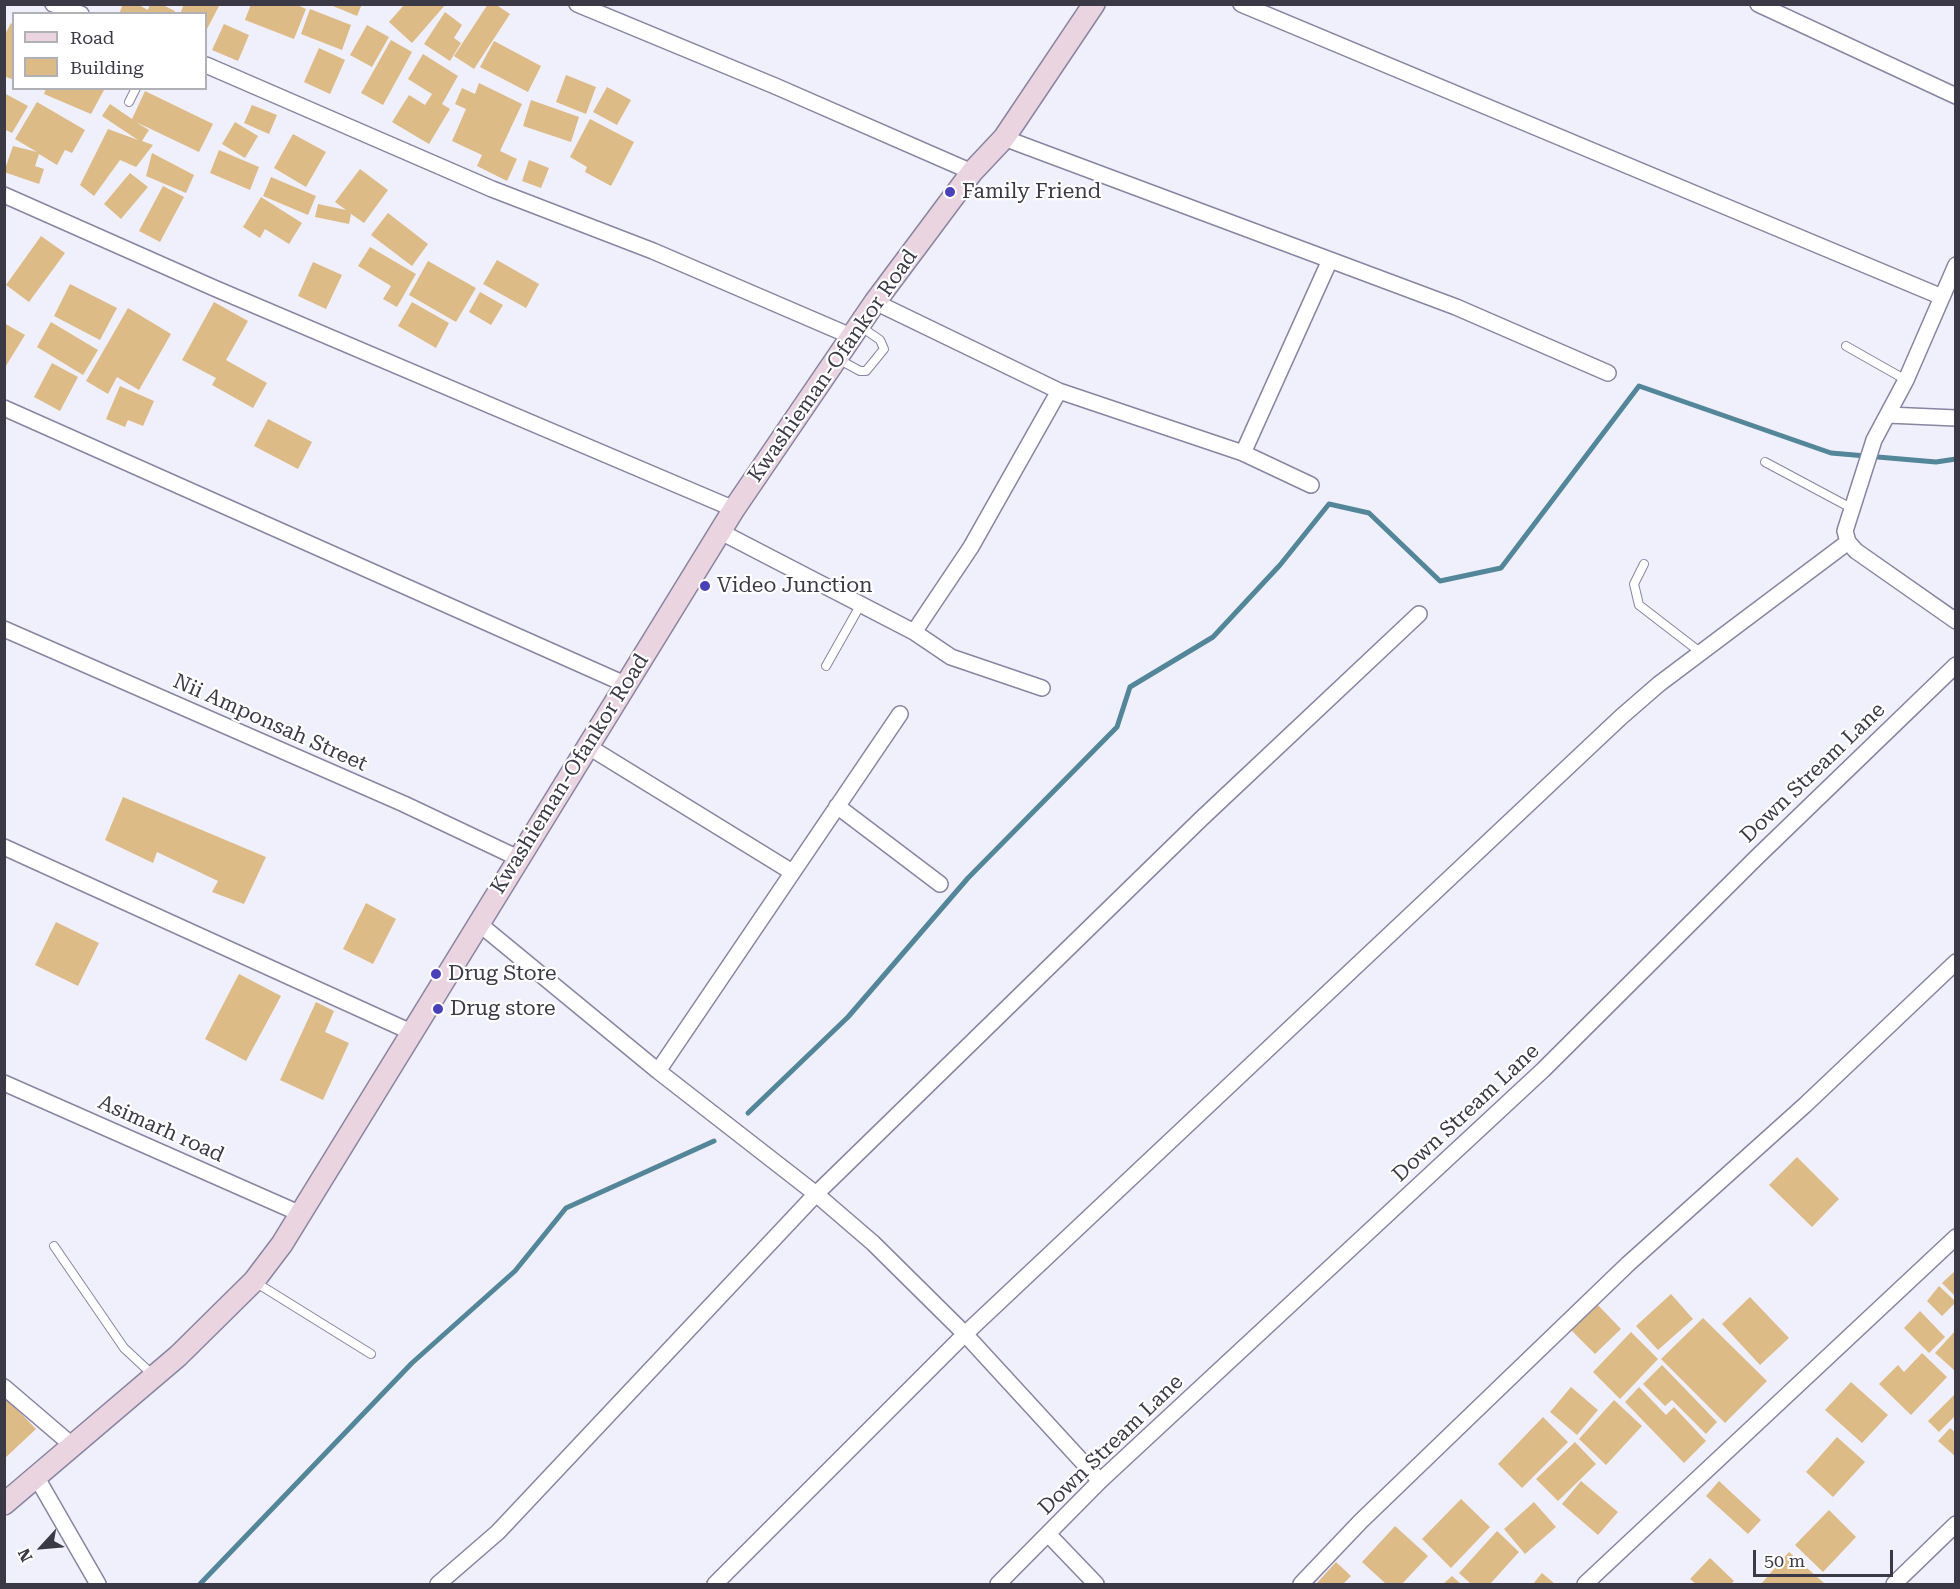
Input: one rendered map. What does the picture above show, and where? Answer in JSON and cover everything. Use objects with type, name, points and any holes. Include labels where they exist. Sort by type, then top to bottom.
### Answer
[{"type":"main road","name":"Kwashieman-Ofankor Road","points":[[4,1504],[155,1377],[254,1281],[301,1214],[477,922],[589,747],[734,509],[875,302],[972,172],[1004,138],[1094,4]]},
{"type":"street","points":[[53,4],[75,12]]},
{"type":"street","points":[[577,4],[775,86],[972,172]]},
{"type":"street","points":[[1241,4],[1942,297]]},
{"type":"street","points":[[1758,4],[1956,96]]},
{"type":"street","points":[[207,65],[492,189],[653,250],[856,332]]},
{"type":"street","points":[[1004,138],[1456,307],[1608,373]]},
{"type":"street","points":[[4,195],[214,288],[734,509]]},
{"type":"street","points":[[1243,453],[1330,260]]},
{"type":"street","points":[[1956,265],[1906,380],[1874,440],[1845,531],[1848,542],[1856,551],[1956,621]]},
{"type":"street","points":[[875,302],[1059,391],[1243,453],[1311,485]]},
{"type":"street","points":[[914,632],[971,547],[1059,391]]},
{"type":"street","points":[[4,408],[627,685]]},
{"type":"street","points":[[1888,415],[1956,418]]},
{"type":"street","points":[[721,532],[914,632],[951,657],[1042,688]]},
{"type":"street","points":[[715,1584],[965,1334],[1621,717],[1700,652],[1848,542]]},
{"type":"street","points":[[438,1584],[498,1532],[816,1194],[1201,819],[1419,614]]},
{"type":"street","name":"Nii Amponsah Street","points":[[4,629],[404,804],[518,858]]},
{"type":"street","name":"Down Stream Lane","points":[[998,1584],[1100,1482],[1543,1070],[1757,857],[1956,665]]},
{"type":"street","points":[[658,1071],[900,714]]},
{"type":"street","points":[[589,747],[792,872]]},
{"type":"street","points":[[837,806],[940,884]]},
{"type":"street","points":[[4,847],[411,1032]]},
{"type":"street","points":[[477,922],[658,1071],[816,1194],[873,1243],[965,1334],[1100,1482]]},
{"type":"street","points":[[1301,1584],[1369,1513],[1620,1272],[1805,1105],[1956,962]]},
{"type":"street","name":"Asimarh road","points":[[4,1083],[301,1214]]},
{"type":"street","points":[[1585,1584],[1956,1238]]},
{"type":"street","points":[[4,1387],[73,1446]]},
{"type":"street","points":[[37,1478],[98,1584]]},
{"type":"street","points":[[1894,1584],[1956,1524]]},
{"type":"street","points":[[1048,1534],[1096,1584]]},
{"type":"lane","points":[[129,102],[135,90]]},
{"type":"lane","points":[[838,359],[860,371],[866,371],[884,349],[880,340],[856,332]]},
{"type":"lane","points":[[1846,346],[1906,380]]},
{"type":"lane","points":[[1765,462],[1853,508]]},
{"type":"lane","points":[[1644,564],[1634,584],[1639,605],[1700,652]]},
{"type":"lane","points":[[826,666],[861,604]]},
{"type":"lane","points":[[54,1246],[124,1348],[155,1377]]},
{"type":"lane","points":[[254,1281],[371,1354]]},
{"type":"building","points":[[123,4],[137,4],[148,10],[150,4],[161,4],[175,11],[175,12],[120,12]]},
{"type":"building","points":[[184,4],[216,4],[219,6],[207,29],[207,12],[181,12]]},
{"type":"building","points":[[251,4],[295,4],[306,9],[294,39],[245,20]]},
{"type":"building","points":[[328,4],[362,4],[357,16]]},
{"type":"building","points":[[405,4],[446,4],[412,43],[389,22]]},
{"type":"building","points":[[488,4],[495,4],[510,14],[474,69],[454,56]]},
{"type":"building","points":[[310,9],[351,25],[342,50],[301,34]]},
{"type":"building","points":[[445,12],[462,25],[454,38],[461,43],[450,61],[424,44]]},
{"type":"building","points":[[11,23],[12,79],[4,76],[4,36]]},
{"type":"building","points":[[224,24],[249,35],[238,61],[212,50]]},
{"type":"building","points":[[367,25],[389,37],[372,67],[350,55]]},
{"type":"building","points":[[391,40],[412,52],[383,105],[361,93]]},
{"type":"building","points":[[494,41],[541,66],[528,92],[480,67]]},
{"type":"building","points":[[319,48],[345,60],[330,94],[304,82]]},
{"type":"building","points":[[423,54],[458,76],[442,104],[450,109],[429,144],[392,122],[409,95],[425,105],[432,94],[408,79]]},
{"type":"building","points":[[566,75],[596,87],[586,114],[556,102]]},
{"type":"building","points":[[479,83],[522,104],[500,151],[517,159],[507,181],[477,166],[482,155],[452,141],[466,109],[455,104],[462,88],[475,94]]},
{"type":"building","points":[[607,87],[631,100],[617,125],[593,112]]},
{"type":"building","points":[[45,90],[104,90],[91,114],[44,94]]},
{"type":"building","points":[[145,91],[213,124],[199,152],[136,122],[149,130],[142,141],[153,145],[136,167],[120,160],[94,196],[80,185],[108,129],[138,140],[102,116],[110,104],[132,119]]},
{"type":"building","points":[[4,93],[28,106],[12,133],[4,129]]},
{"type":"building","points":[[531,100],[579,117],[571,142],[523,126]]},
{"type":"building","points":[[37,102],[85,130],[72,153],[65,150],[57,165],[39,154],[35,166],[44,169],[39,184],[4,172],[13,146],[37,152],[15,139]]},
{"type":"building","points":[[252,105],[277,115],[269,134],[244,123]]},
{"type":"building","points":[[590,119],[634,142],[611,186],[585,172],[587,167],[570,157]]},
{"type":"building","points":[[235,122],[258,136],[245,158],[222,144]]},
{"type":"building","points":[[293,134],[326,152],[306,187],[274,168]]},
{"type":"building","points":[[219,150],[259,167],[250,190],[210,173]]},
{"type":"building","points":[[152,153],[194,175],[186,193],[146,176]]},
{"type":"building","points":[[529,160],[549,168],[541,188],[522,181]]},
{"type":"building","points":[[360,169],[388,190],[364,223],[351,214],[349,224],[315,217],[318,204],[346,210],[335,202]]},
{"type":"building","points":[[130,173],[148,187],[121,219],[104,204]]},
{"type":"building","points":[[271,177],[316,196],[308,215],[263,196]]},
{"type":"building","points":[[163,186],[184,197],[160,242],[139,231]]},
{"type":"building","points":[[261,197],[302,223],[289,244],[265,229],[260,238],[243,227]]},
{"type":"building","points":[[388,213],[428,244],[412,266],[371,235]]},
{"type":"building","points":[[41,236],[65,253],[29,302],[6,285]]},
{"type":"building","points":[[370,247],[416,274],[397,307],[383,299],[391,286],[358,266]]},
{"type":"building","points":[[497,260],[539,284],[526,308],[483,284]]},
{"type":"building","points":[[428,261],[476,288],[456,322],[409,295]]},
{"type":"building","points":[[313,262],[342,275],[326,309],[298,296]]},
{"type":"building","points":[[70,284],[117,308],[100,340],[54,316]]},
{"type":"building","points":[[480,292],[503,305],[491,325],[469,312]]},
{"type":"building","points":[[214,302],[248,321],[226,360],[267,383],[253,408],[212,385],[216,378],[182,360]]},
{"type":"building","points":[[412,302],[449,323],[436,348],[398,326]]},
{"type":"building","points":[[128,308],[171,334],[139,390],[117,377],[108,394],[86,381]]},
{"type":"building","points":[[51,322],[98,350],[83,375],[37,347]]},
{"type":"building","points":[[4,323],[25,335],[4,369]]},
{"type":"building","points":[[52,363],[78,377],[60,411],[34,397]]},
{"type":"building","points":[[120,386],[154,401],[143,426],[128,420],[125,427],[106,419]]},
{"type":"building","points":[[268,419],[312,442],[298,469],[254,446]]},
{"type":"building","points":[[123,797],[266,857],[244,904],[212,892],[218,881],[157,852],[153,863],[105,840]]},
{"type":"building","points":[[366,903],[396,919],[373,964],[343,949]]},
{"type":"building","points":[[56,922],[99,943],[78,986],[35,965]]},
{"type":"building","points":[[239,974],[281,996],[246,1061],[205,1039]]},
{"type":"building","points":[[316,1002],[334,1011],[325,1032],[349,1043],[323,1100],[280,1080]]},
{"type":"building","points":[[1797,1157],[1839,1199],[1812,1227],[1769,1185]]},
{"type":"building","points":[[1956,1270],[1956,1297],[1942,1283]]},
{"type":"building","points":[[1939,1286],[1956,1302],[1942,1316],[1927,1301]]},
{"type":"building","points":[[1671,1294],[1693,1319],[1658,1350],[1636,1326]]},
{"type":"building","points":[[1750,1297],[1789,1338],[1760,1365],[1722,1324]]},
{"type":"building","points":[[1596,1303],[1621,1329],[1595,1354],[1570,1329]]},
{"type":"building","points":[[1920,1311],[1945,1337],[1929,1353],[1904,1328]]},
{"type":"building","points":[[1703,1318],[1767,1381],[1725,1423],[1661,1359]]},
{"type":"building","points":[[1956,1330],[1956,1369],[1954,1370],[1935,1353]]},
{"type":"building","points":[[1631,1332],[1658,1359],[1620,1399],[1593,1372]]},
{"type":"building","points":[[1922,1353],[1947,1377],[1911,1415],[1879,1384],[1898,1365],[1904,1372]]},
{"type":"building","points":[[1662,1365],[1717,1422],[1706,1434],[1672,1400],[1665,1406],[1643,1384]]},
{"type":"building","points":[[1851,1382],[1888,1415],[1862,1443],[1825,1410]]},
{"type":"building","points":[[1571,1387],[1598,1410],[1577,1435],[1550,1412]]},
{"type":"building","points":[[1639,1387],[1666,1415],[1674,1407],[1706,1441],[1684,1463],[1625,1402]]},
{"type":"building","points":[[1956,1393],[1956,1415],[1939,1432],[1928,1421]]},
{"type":"building","points":[[4,1396],[36,1429],[4,1459]]},
{"type":"building","points":[[1614,1400],[1642,1426],[1606,1465],[1579,1439]]},
{"type":"building","points":[[1543,1417],[1568,1442],[1522,1488],[1498,1464]]},
{"type":"building","points":[[1950,1428],[1956,1433],[1956,1457],[1938,1441]]},
{"type":"building","points":[[1837,1437],[1865,1462],[1833,1497],[1806,1472]]},
{"type":"building","points":[[1575,1442],[1596,1464],[1558,1501],[1536,1479]]},
{"type":"building","points":[[1581,1481],[1618,1512],[1598,1535],[1562,1504]]},
{"type":"building","points":[[1719,1481],[1761,1520],[1748,1534],[1706,1496]]},
{"type":"building","points":[[1461,1499],[1490,1527],[1451,1568],[1422,1539]]},
{"type":"building","points":[[1534,1502],[1556,1527],[1525,1554],[1504,1529]]},
{"type":"building","points":[[1829,1510],[1856,1537],[1823,1572],[1795,1545]]},
{"type":"building","points":[[1395,1526],[1428,1556],[1402,1584],[1386,1584],[1362,1562]]},
{"type":"building","points":[[1497,1531],[1519,1552],[1490,1584],[1471,1584],[1459,1573]]},
{"type":"building","points":[[1789,1552],[1825,1584],[1761,1584]]},
{"type":"building","points":[[1710,1558],[1734,1581],[1731,1584],[1696,1584],[1690,1579]]},
{"type":"building","points":[[1336,1562],[1351,1576],[1343,1584],[1316,1584]]},
{"type":"building","points":[[1542,1573],[1555,1584],[1533,1584]]},
{"type":"building","points":[[1452,1576],[1461,1584],[1443,1584]]},
{"type":"waterway","points":[[748,1113],[848,1017],[968,878],[1117,727],[1130,687],[1213,637],[1280,565],[1329,504],[1369,513],[1440,581],[1501,568],[1639,386],[1831,453],[1936,462],[1956,459]]},
{"type":"waterway","points":[[200,1584],[412,1363],[515,1271],[566,1208],[714,1141]]},
{"type":"place","name":"Family Friend","points":[[950,192]]},
{"type":"place","name":"Video Junction","points":[[705,586]]},
{"type":"place","name":"Drug Store","points":[[436,974]]},
{"type":"place","name":"Drug store","points":[[438,1009]]}]
